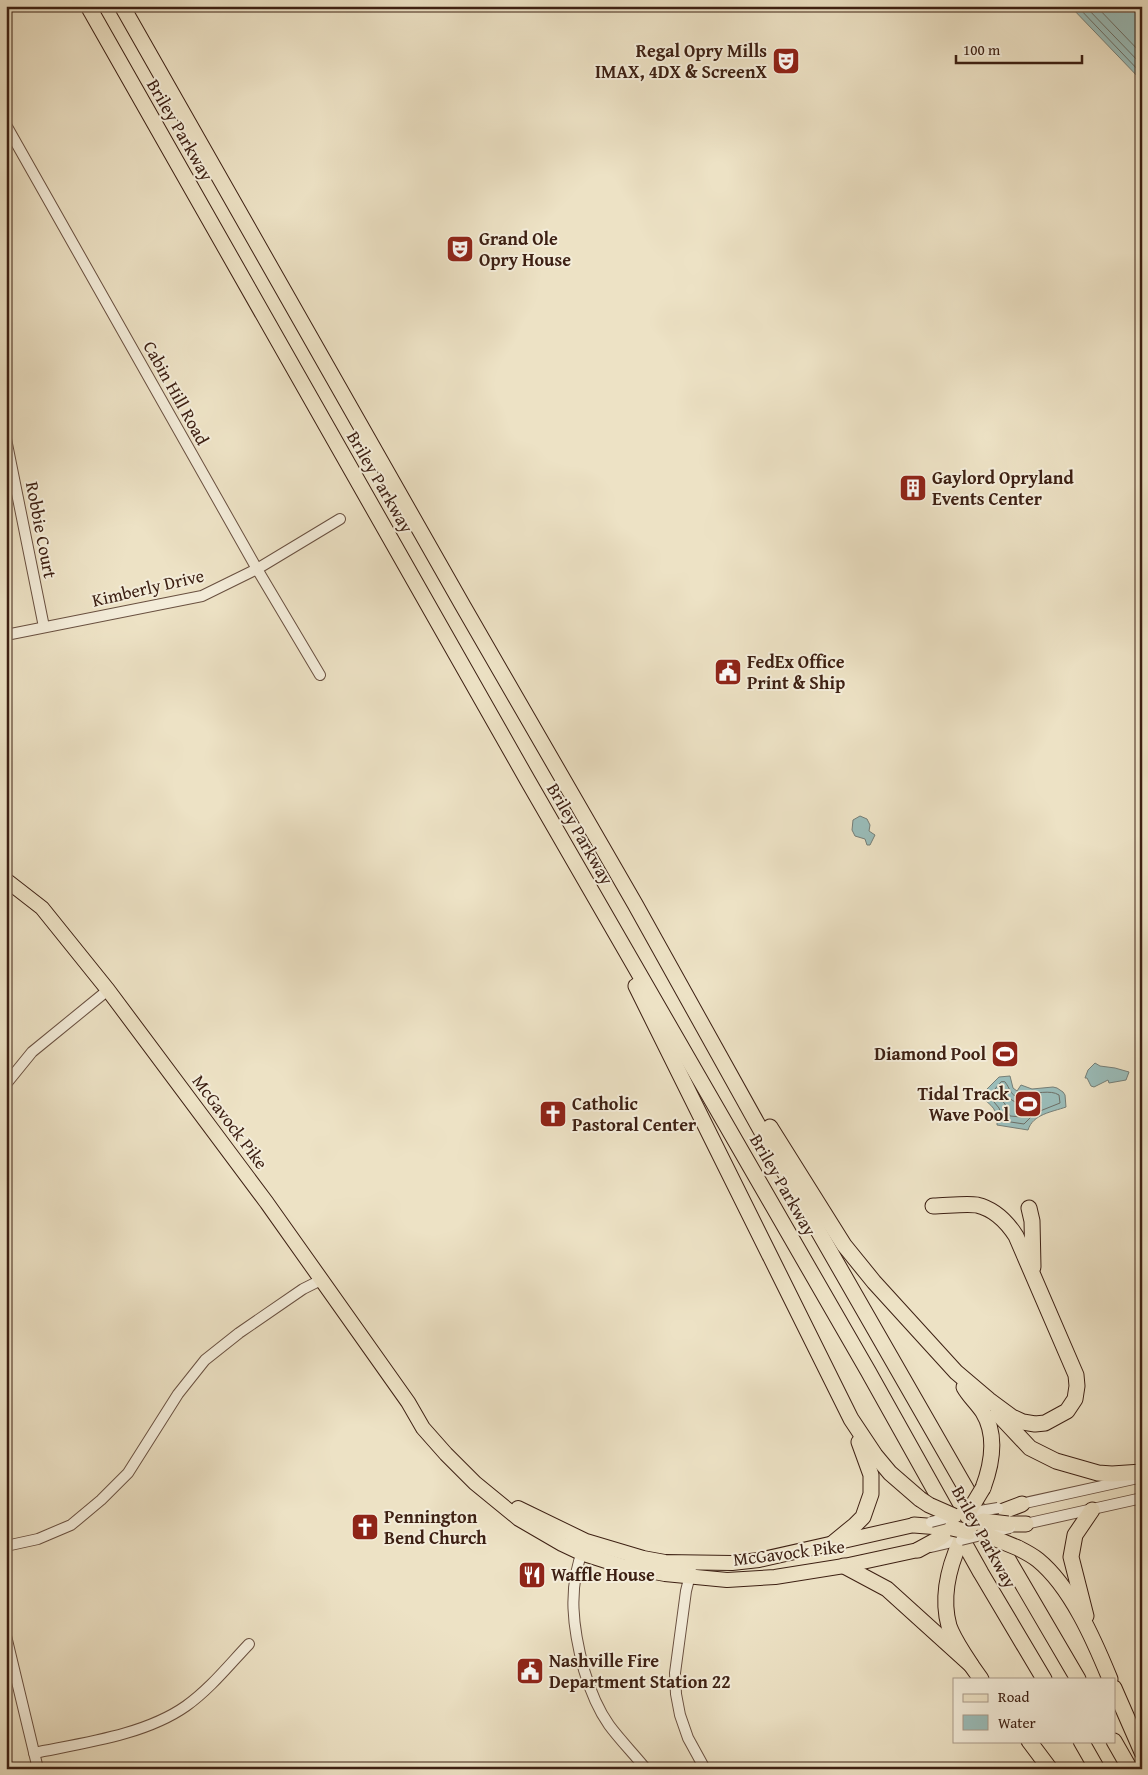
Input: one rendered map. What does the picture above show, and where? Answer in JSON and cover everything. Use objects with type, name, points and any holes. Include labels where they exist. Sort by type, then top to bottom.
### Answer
[{"type":"highway","name":"Briley Parkway","points":[[88,6],[547,814],[1043,1678]]},
{"type":"highway","name":"Briley Parkway","points":[[122,6],[462,606],[558,768],[773,1152],[946,1454],[1077,1678]]},
{"type":"highway","points":[[547,814],[672,1057],[851,1419],[872,1475],[871,1494],[863,1517],[833,1543]]},
{"type":"highway","points":[[686,995],[844,1245],[874,1282],[956,1372],[989,1400],[1012,1417],[1023,1422],[1046,1423],[1056,1418],[1067,1410],[1075,1399],[1076,1376],[1016,1236],[1008,1224],[999,1216],[976,1205],[933,1206]]},
{"type":"highway","points":[[1029,1208],[1032,1221],[1033,1276]]},
{"type":"highway","points":[[956,1372],[965,1390],[982,1412],[990,1427],[992,1459],[983,1488],[953,1559],[948,1577],[946,1604],[950,1626],[971,1665]]},
{"type":"highway","points":[[989,1400],[1000,1417],[1030,1448],[1056,1461],[1098,1473],[1121,1474],[1142,1472]]},
{"type":"highway","points":[[851,1419],[874,1455],[890,1473],[929,1506],[1038,1559],[1053,1575],[1091,1634]]},
{"type":"highway","points":[[1004,1518],[1022,1504]]},
{"type":"highway","points":[[1092,1510],[1075,1535],[1071,1557],[1091,1634],[1110,1678]]},
{"type":"highway","points":[[918,1550],[937,1533],[967,1525],[1004,1518],[1026,1524]]},
{"type":"highway","points":[[914,1525],[937,1533]]},
{"type":"highway","points":[[844,1566],[888,1589],[971,1665],[981,1678]]},
{"type":"highway","points":[[1116,1693],[1142,1752]]},
{"type":"highway","points":[[1030,1742],[1050,1769]]},
{"type":"highway","points":[[1082,1742],[1097,1769]]},
{"type":"highway","points":[[1115,1742],[1130,1769]]},
{"type":"main road","name":"McGavock Pike","points":[[6,880],[42,908],[108,990],[267,1203],[408,1402],[482,1478],[522,1511],[584,1547],[622,1566],[665,1574],[759,1560],[914,1525]]},
{"type":"main road","name":"McGavock Pike","points":[[584,1547],[665,1562],[727,1580],[775,1578],[918,1550]]},
{"type":"street","name":"Cabin Hill Road","points":[[6,125],[257,569],[320,675]]},
{"type":"street","name":"Robbie Court","points":[[6,439],[44,627]]},
{"type":"street","name":"Kimberly Drive","points":[[6,634],[202,596],[257,569],[340,519]]},
{"type":"street","points":[[6,1084],[32,1052],[108,990]]},
{"type":"street","points":[[6,1546],[38,1539],[71,1525],[101,1500],[128,1473],[178,1394],[205,1360],[239,1333],[303,1289],[321,1280]]},
{"type":"street","points":[[1022,1504],[1142,1477]]},
{"type":"street","points":[[1026,1524],[1142,1498]]},
{"type":"street","points":[[937,1533],[967,1525]]},
{"type":"street","points":[[584,1547],[573,1584],[574,1620],[578,1645],[589,1687],[592,1697],[609,1725],[646,1769]]},
{"type":"street","points":[[691,1569],[686,1591],[675,1673],[676,1694],[680,1715],[688,1738],[706,1769]]},
{"type":"street","points":[[6,1636],[38,1769]]},
{"type":"street","points":[[34,1753],[122,1735],[168,1717],[186,1706],[211,1684],[249,1644]]},
{"type":"water","points":[[1070,6],[1142,6],[1142,81]]},
{"type":"water","points":[[860,816],[867,819],[870,825],[869,831],[875,835],[870,845],[867,845],[865,839],[855,836],[852,830],[853,820]]},
{"type":"water","points":[[1095,1063],[1100,1066],[1129,1072],[1126,1080],[1109,1083],[1108,1080],[1094,1087],[1091,1086],[1087,1078],[1085,1078],[1088,1070]]},
{"type":"water","name":"Tidal Track Wave Pool","points":[[1010,1076],[1013,1088],[1017,1091],[1021,1085],[1032,1089],[1057,1088],[1065,1095],[1066,1107],[1049,1112],[1034,1120],[1028,1130],[997,1125],[995,1111],[980,1096],[999,1077]]},
{"type":"place","name":"Regal Opry Mills IMAX, 4DX & ScreenX","points":[[786,61]]},
{"type":"place","name":"Grand Ole Opry House","points":[[460,249]]},
{"type":"place","name":"Gaylord Opryland Events Center","points":[[913,488]]},
{"type":"place","name":"FedEx Office Print & Ship","points":[[728,672]]},
{"type":"place","name":"Diamond Pool","points":[[1005,1054]]},
{"type":"place","name":"Tidal Track Wave Pool","points":[[1028,1104]]},
{"type":"place","name":"Catholic Pastoral Center","points":[[553,1114]]},
{"type":"place","name":"Pennington Bend Church","points":[[365,1527]]},
{"type":"place","name":"Waffle House","points":[[532,1575]]},
{"type":"place","name":"Nashville Fire Department Station 22","points":[[530,1671]]}]
